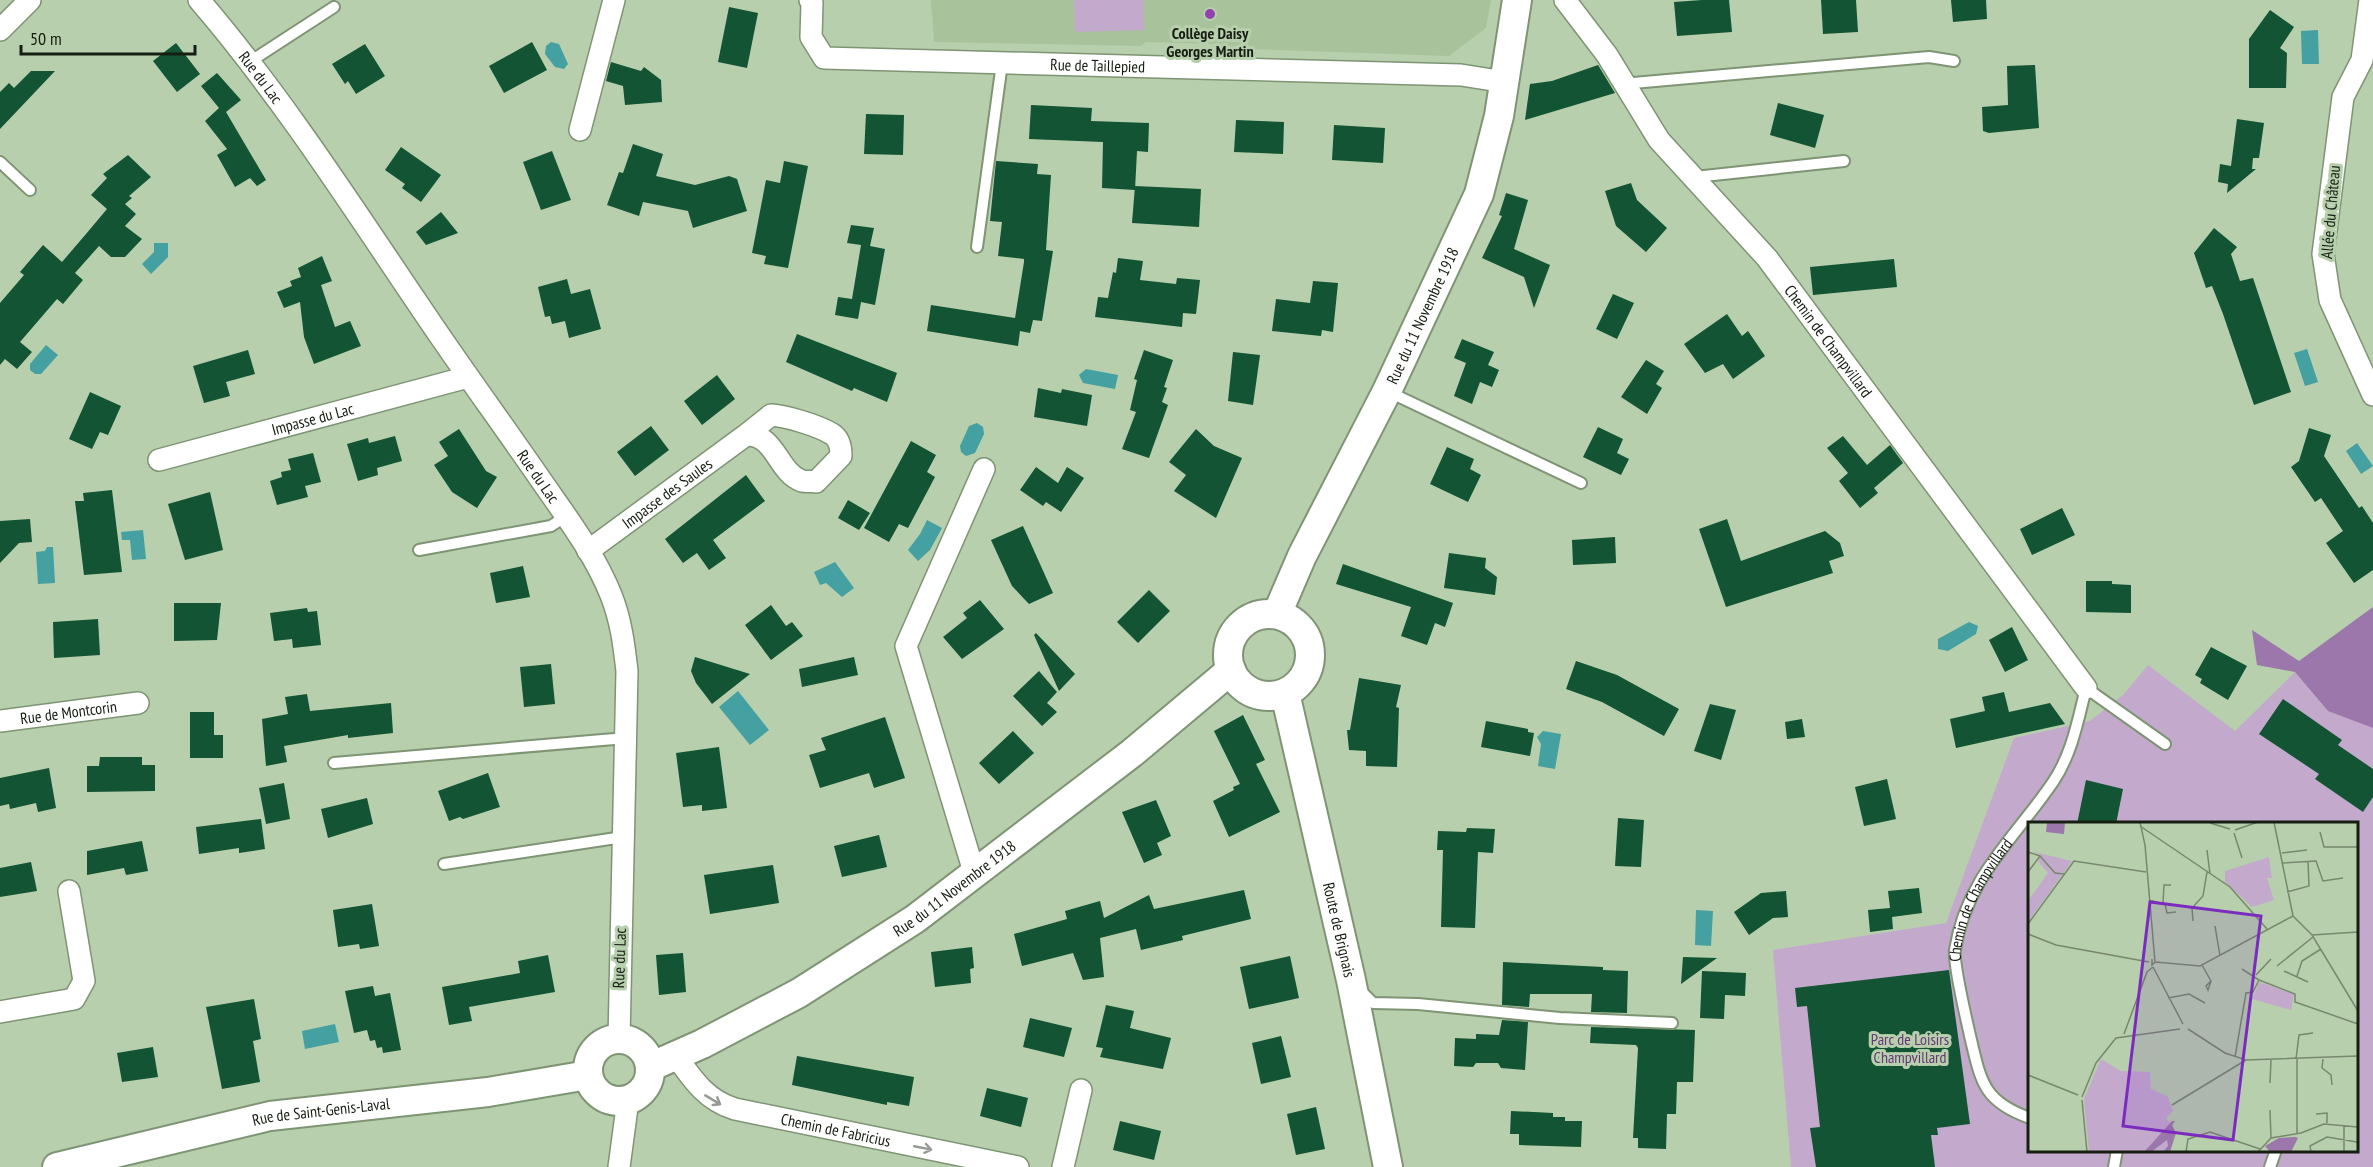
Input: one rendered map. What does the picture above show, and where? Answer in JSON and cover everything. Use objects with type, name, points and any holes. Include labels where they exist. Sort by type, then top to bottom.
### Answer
[{"type":"street","points":[[0,30],[30,0]]},
{"type":"street","name":"Rue du Lac","points":[[199,0],[251,61],[293,118],[468,377],[566,516],[588,551],[611,596],[623,633],[627,670],[619,1039]]},
{"type":"street","points":[[580,130],[614,0]]},
{"type":"street","name":"Rue de Taillepied","points":[[810,0],[812,3],[811,37],[824,58],[1461,75],[1505,82]]},
{"type":"street","name":"Rue du 11 Novembre 1918","points":[[1277,614],[1302,556],[1387,391],[1479,194],[1505,82],[1517,0]]},
{"type":"street","name":"Chemin de Champvillard","points":[[1565,0],[1627,86],[1659,140],[1767,258],[2086,688]]},
{"type":"street","name":"Allée du Château","points":[[2370,0],[2367,63],[2343,97],[2323,254],[2330,300],[2373,395]]},
{"type":"street","name":"Impasse du Lac","points":[[159,460],[468,377]]},
{"type":"street","name":"Impasse des Saules","points":[[588,551],[746,435]]},
{"type":"street","points":[[974,872],[906,646],[984,469]]},
{"type":"street","points":[[1277,614],[1299,626],[1310,647],[1308,670],[1302,680],[1285,693],[1266,696],[1247,690],[1231,670],[1228,658],[1229,645],[1238,628],[1252,617],[1277,614]]},
{"type":"street","name":"Rue du 11 Novembre 1918","points":[[663,1061],[799,993],[915,919],[1132,753],[1231,670]]},
{"type":"street","name":"Route de Brignais","points":[[1285,693],[1351,980],[1388,1167]]},
{"type":"street","name":"Rue de Montcorin","points":[[0,721],[138,703]]},
{"type":"street","points":[[0,1012],[75,999],[84,981],[69,891]]},
{"type":"street","points":[[619,1039],[632,1041],[663,1061],[645,1088],[628,1100],[608,1100],[598,1094],[588,1075],[589,1061],[594,1051],[602,1044],[619,1039]]},
{"type":"street","name":"Chemin de Fabricius","points":[[663,1061],[717,1103],[735,1110],[1018,1167]]},
{"type":"street","name":"Rue de Saint-Genis-Laval","points":[[57,1167],[270,1116],[488,1092],[588,1075]]},
{"type":"street","points":[[1064,1167],[1081,1090]]},
{"type":"street","points":[[620,1167],[628,1100]]},
{"type":"lane","points":[[251,61],[334,7]]},
{"type":"lane","points":[[1627,86],[1633,83],[1929,57],[1954,61]]},
{"type":"lane","points":[[977,247],[1002,63]]},
{"type":"lane","points":[[1696,183],[1704,176],[1844,161]]},
{"type":"lane","points":[[0,162],[30,190]]},
{"type":"lane","points":[[1387,391],[1581,483]]},
{"type":"lane","points":[[419,550],[551,526],[566,516]]},
{"type":"lane","name":"Chemin de Champvillard","points":[[2028,1117],[2001,1105],[1980,1080],[1955,952],[1970,895],[2004,845],[2054,781],[2072,747],[2086,688],[2165,744]]},
{"type":"lane","points":[[334,763],[626,738]]},
{"type":"lane","points":[[444,864],[623,837]]},
{"type":"lane","points":[[1351,980],[1373,1003],[1418,1004],[1560,1018],[1672,1023]]},
{"type":"lane","points":[[2114,1167],[2117,1152]]},
{"type":"lane","points":[[2270,1167],[2275,1152]]},
{"type":"shaded area","name":"Collège Daisy Georges Martin","points":[[931,0],[1491,0],[1486,28],[1449,56],[1220,48],[1220,44],[1146,42],[1141,46],[934,42]]},
{"type":"shaded area","points":[[2373,607],[2373,728],[2328,711],[2295,672],[2257,665],[2252,630],[2299,661]]},
{"type":"green space","points":[[1074,0],[1143,0],[1144,30],[1075,32]]},
{"type":"green space","name":"Parc de Loisirs Champvillard","points":[[2148,665],[2235,731],[2295,672],[2328,711],[2373,700],[2373,1167],[1791,1167],[1773,950],[1946,923],[2014,738],[2090,721],[2124,694]]},
{"type":"water","points":[[2318,30],[2319,64],[2302,64],[2301,31]]},
{"type":"water","points":[[551,42],[559,44],[568,64],[564,69],[555,67],[545,54],[546,46]]},
{"type":"water","points":[[154,243],[168,243],[168,257],[151,274],[142,264],[154,252]]},
{"type":"water","points":[[46,345],[58,355],[41,374],[35,374],[30,370],[30,364]]},
{"type":"water","points":[[2307,349],[2318,382],[2305,386],[2294,353]]},
{"type":"water","points":[[1086,369],[1118,375],[1115,389],[1083,383],[1079,375]]},
{"type":"water","points":[[977,423],[983,427],[984,434],[975,453],[966,456],[961,452],[960,446],[969,426]]},
{"type":"water","points":[[2357,443],[2373,466],[2361,474],[2346,451]]},
{"type":"water","points":[[927,520],[942,528],[930,550],[918,561],[908,550]]},
{"type":"water","points":[[143,530],[146,559],[132,560],[130,540],[122,540],[121,532]]},
{"type":"water","points":[[47,547],[53,547],[55,583],[38,584],[36,552],[45,551]]},
{"type":"water","points":[[835,562],[854,588],[842,597],[826,583],[820,585],[814,572]]},
{"type":"water","points":[[1969,622],[1978,626],[1976,634],[1948,651],[1938,649],[1938,639]]},
{"type":"water","points":[[738,691],[769,730],[750,745],[719,707]]},
{"type":"water","points":[[1543,731],[1561,734],[1555,769],[1538,766],[1541,744],[1537,737]]},
{"type":"water","points":[[1696,910],[1713,911],[1711,946],[1695,945]]},
{"type":"water","points":[[335,1024],[339,1042],[305,1049],[302,1031]]},
{"type":"building","points":[[1729,0],[1732,32],[1677,36],[1674,2]]},
{"type":"building","points":[[1821,0],[1856,0],[1858,32],[1823,34]]},
{"type":"building","points":[[1951,0],[1986,0],[1987,19],[1953,22]]},
{"type":"building","points":[[729,7],[758,13],[747,68],[718,62]]},
{"type":"building","points":[[2270,10],[2294,27],[2280,48],[2287,53],[2286,88],[2249,88],[2249,39]]},
{"type":"building","points":[[532,42],[547,70],[504,93],[489,66]]},
{"type":"building","points":[[176,43],[200,74],[177,92],[153,61]]},
{"type":"building","points":[[365,44],[385,76],[356,94],[348,81],[345,84],[332,64]]},
{"type":"building","points":[[611,62],[641,71],[644,67],[661,80],[662,102],[625,105],[623,86],[606,81]]},
{"type":"building","points":[[1598,65],[1615,93],[1525,120],[1530,84],[1552,81]]},
{"type":"building","points":[[2035,65],[2039,128],[1989,133],[1983,131],[1982,107],[2008,105],[2007,66]]},
{"type":"building","points":[[31,71],[55,71],[0,129],[0,92],[9,83],[14,88]]},
{"type":"building","points":[[217,73],[241,100],[226,112],[266,180],[257,186],[250,178],[235,187],[217,155],[227,149],[205,121],[219,108],[201,86]]},
{"type":"building","points":[[1778,103],[1824,115],[1815,148],[1770,135]]},
{"type":"building","points":[[1031,105],[1092,108],[1091,121],[1149,123],[1148,152],[1137,151],[1135,190],[1102,188],[1103,142],[1029,139]]},
{"type":"building","points":[[866,114],[904,115],[903,155],[864,154]]},
{"type":"building","points":[[2237,119],[2264,123],[2259,158],[2253,158],[2252,169],[2256,169],[2227,193],[2228,184],[2218,182],[2220,164],[2231,166]]},
{"type":"building","points":[[1236,120],[1284,122],[1283,154],[1234,152]]},
{"type":"building","points":[[1334,125],[1385,128],[1383,163],[1332,160]]},
{"type":"building","points":[[633,144],[663,154],[656,176],[695,185],[729,176],[737,179],[747,211],[693,228],[688,211],[643,202],[639,216],[607,205],[619,172],[623,173]]},
{"type":"building","points":[[401,147],[441,175],[421,202],[402,188],[405,184],[385,170]]},
{"type":"building","points":[[552,151],[571,200],[541,210],[523,162]]},
{"type":"building","points":[[128,155],[151,177],[129,196],[132,198],[125,204],[136,214],[125,226],[142,239],[125,257],[111,257],[99,246],[75,273],[83,280],[63,304],[57,299],[20,342],[32,352],[17,369],[5,359],[0,365],[0,303],[24,275],[20,272],[43,245],[62,262],[107,209],[91,195],[107,178],[103,174]]},
{"type":"building","points":[[784,161],[808,166],[788,268],[764,264],[766,256],[752,253],[766,180],[780,183]]},
{"type":"building","points":[[996,161],[1038,164],[1037,174],[1051,175],[1046,250],[1053,251],[1042,321],[1033,320],[1030,333],[1020,331],[1018,346],[927,331],[931,305],[1015,318],[1024,259],[998,256],[1002,222],[990,221]]},
{"type":"building","points":[[1631,183],[1637,200],[1667,228],[1646,252],[1616,226],[1605,191]]},
{"type":"building","points":[[1135,186],[1201,189],[1199,227],[1132,223]]},
{"type":"building","points":[[1506,193],[1528,200],[1514,249],[1550,265],[1534,308],[1524,277],[1482,258],[1502,216],[1499,215]]},
{"type":"building","points":[[441,212],[458,233],[426,245],[416,232]]},
{"type":"building","points":[[851,225],[874,228],[870,246],[885,249],[875,305],[861,302],[858,319],[835,315],[838,297],[852,299],[861,245],[847,243]]},
{"type":"building","points":[[2214,228],[2237,247],[2231,254],[2240,281],[2253,278],[2291,392],[2254,405],[2212,286],[2206,288],[2194,253]]},
{"type":"building","points":[[322,256],[332,281],[321,285],[335,327],[350,321],[361,346],[314,364],[304,337],[300,302],[284,308],[277,292],[292,286],[290,281],[301,277],[298,268]]},
{"type":"building","points":[[1118,258],[1143,261],[1140,280],[1176,284],[1177,278],[1200,280],[1196,314],[1183,313],[1182,327],[1095,317],[1098,297],[1108,298]]},
{"type":"building","points":[[1894,259],[1897,287],[1813,295],[1810,267]]},
{"type":"building","points":[[567,279],[571,294],[590,289],[601,329],[569,338],[565,321],[552,324],[550,316],[545,317],[538,287]]},
{"type":"building","points":[[1313,281],[1338,283],[1333,332],[1322,330],[1321,336],[1272,331],[1276,299],[1310,303]]},
{"type":"building","points":[[1613,294],[1634,303],[1617,339],[1596,329]]},
{"type":"building","points":[[1727,314],[1742,336],[1748,331],[1765,356],[1733,379],[1723,364],[1705,373],[1684,344]]},
{"type":"building","points":[[797,334],[897,373],[887,402],[854,388],[852,391],[786,362]]},
{"type":"building","points":[[1462,339],[1494,352],[1488,365],[1499,370],[1492,387],[1480,382],[1472,404],[1454,396],[1466,363],[1454,358]]},
{"type":"building","points":[[248,350],[255,374],[226,382],[230,396],[204,403],[193,366]]},
{"type":"building","points":[[1144,350],[1173,360],[1164,387],[1167,388],[1162,402],[1168,405],[1149,458],[1122,449],[1136,412],[1130,410],[1137,380],[1134,379]]},
{"type":"building","points":[[1233,352],[1260,355],[1253,405],[1228,401]]},
{"type":"building","points":[[1646,360],[1664,371],[1656,384],[1662,388],[1647,414],[1621,397]]},
{"type":"building","points":[[717,375],[735,399],[702,425],[684,401]]},
{"type":"building","points":[[1038,388],[1061,393],[1062,389],[1092,395],[1087,426],[1034,417]]},
{"type":"building","points":[[90,392],[121,406],[108,435],[100,432],[92,449],[69,439]]},
{"type":"building","points":[[651,426],[669,450],[635,476],[617,452]]},
{"type":"building","points":[[1598,427],[1623,439],[1617,453],[1629,459],[1621,475],[1583,457]]},
{"type":"building","points":[[2309,428],[2331,435],[2324,456],[2359,508],[2362,506],[2373,523],[2373,570],[2354,583],[2326,543],[2343,531],[2321,498],[2315,502],[2291,467],[2299,461]]},
{"type":"building","points":[[459,429],[486,471],[497,477],[477,508],[452,492],[434,465],[448,456],[439,442]]},
{"type":"building","points":[[1196,429],[1214,446],[1242,458],[1216,518],[1174,491],[1186,475],[1169,462]]},
{"type":"building","points":[[395,436],[402,461],[377,468],[378,475],[358,481],[347,444],[368,438],[369,443]]},
{"type":"building","points":[[1843,436],[1867,465],[1890,445],[1903,463],[1874,488],[1878,493],[1860,508],[1839,481],[1848,473],[1827,448]]},
{"type":"building","points":[[911,441],[936,455],[927,472],[935,477],[908,528],[899,524],[889,542],[864,528]]},
{"type":"building","points":[[1447,447],[1474,459],[1470,469],[1481,475],[1468,502],[1430,484]]},
{"type":"building","points":[[313,453],[321,482],[305,486],[308,497],[277,505],[270,481],[282,477],[281,472],[291,470],[288,459]]},
{"type":"building","points":[[1036,467],[1058,483],[1067,467],[1084,478],[1061,512],[1046,502],[1043,506],[1020,490]]},
{"type":"building","points":[[746,475],[765,501],[713,540],[726,558],[709,570],[697,553],[683,563],[665,539]]},
{"type":"building","points":[[112,490],[122,572],[84,575],[75,501],[84,501],[83,493]]},
{"type":"building","points":[[210,492],[223,550],[185,560],[168,504]]},
{"type":"building","points":[[848,500],[870,513],[859,530],[838,518]]},
{"type":"building","points":[[2062,508],[2075,535],[2032,555],[2020,529]]},
{"type":"building","points":[[30,519],[32,542],[19,543],[0,563],[0,521]]},
{"type":"building","points":[[1727,519],[1741,561],[1825,531],[1840,543],[1844,556],[1829,561],[1833,573],[1726,607],[1699,529]]},
{"type":"building","points":[[1023,526],[1053,593],[1029,604],[1012,586],[991,540]]},
{"type":"building","points":[[1615,537],[1616,563],[1573,565],[1572,540]]},
{"type":"building","points":[[1449,553],[1486,558],[1485,568],[1497,577],[1495,595],[1444,588]]},
{"type":"building","points":[[1343,564],[1453,603],[1445,627],[1435,623],[1427,645],[1401,636],[1411,607],[1336,584]]},
{"type":"building","points":[[523,566],[530,597],[496,603],[490,573]]},
{"type":"building","points":[[2086,581],[2112,581],[2112,584],[2131,585],[2131,613],[2086,612]]},
{"type":"building","points":[[1149,590],[1170,611],[1138,643],[1117,622]]},
{"type":"building","points":[[980,600],[1004,629],[962,659],[943,637],[967,618],[963,613]]},
{"type":"building","points":[[174,603],[221,603],[217,640],[174,641]]},
{"type":"building","points":[[771,605],[786,626],[792,622],[803,636],[771,660],[745,625]]},
{"type":"building","points":[[307,608],[308,612],[317,611],[321,645],[293,648],[292,639],[274,641],[270,613]]},
{"type":"building","points":[[98,619],[100,655],[54,658],[53,622]]},
{"type":"building","points":[[2012,627],[2028,660],[2005,672],[1989,640]]},
{"type":"building","points":[[1036,633],[1075,674],[1059,691],[1034,635]]},
{"type":"building","points":[[2211,647],[2247,666],[2228,700],[2200,683],[2202,679],[2195,675]]},
{"type":"building","points":[[695,657],[750,674],[712,704],[696,683],[691,671]]},
{"type":"building","points":[[854,657],[858,675],[802,687],[799,669]]},
{"type":"building","points":[[1576,661],[1617,675],[1679,709],[1664,736],[1602,702],[1566,689]]},
{"type":"building","points":[[551,664],[555,704],[524,707],[520,667]]},
{"type":"building","points":[[1039,671],[1057,692],[1047,703],[1057,712],[1042,726],[1013,696]]},
{"type":"building","points":[[1359,678],[1401,685],[1396,707],[1399,708],[1397,767],[1366,766],[1366,751],[1349,750],[1347,730],[1350,730]]},
{"type":"building","points":[[2004,692],[2009,712],[2050,703],[2065,724],[1956,748],[1950,719],[1985,711],[1982,697]]},
{"type":"building","points":[[307,694],[310,711],[391,703],[393,733],[348,738],[348,735],[284,746],[287,762],[266,766],[262,719],[288,714],[285,697]]},
{"type":"building","points":[[2283,699],[2342,740],[2338,745],[2373,769],[2373,797],[2363,812],[2315,779],[2319,774],[2259,734]]},
{"type":"building","points":[[1710,704],[1736,710],[1721,760],[1694,751]]},
{"type":"building","points":[[190,712],[214,712],[214,735],[223,735],[223,758],[190,758]]},
{"type":"building","points":[[1243,715],[1265,760],[1256,764],[1280,812],[1229,837],[1213,801],[1234,790],[1233,787],[1240,784],[1214,731]]},
{"type":"building","points":[[885,717],[905,778],[874,788],[869,773],[820,788],[809,755],[826,750],[821,738]]},
{"type":"building","points":[[1802,719],[1805,737],[1787,739],[1785,722]]},
{"type":"building","points":[[1486,721],[1528,729],[1528,732],[1534,733],[1530,756],[1481,747]]},
{"type":"building","points":[[1013,731],[1034,753],[999,784],[979,763]]},
{"type":"building","points":[[719,747],[727,808],[702,811],[702,805],[683,807],[676,753]]},
{"type":"building","points":[[100,757],[142,757],[142,765],[155,765],[155,791],[87,792],[87,766],[99,766]]},
{"type":"building","points":[[49,768],[56,808],[38,812],[36,803],[10,809],[9,804],[0,806],[0,778]]},
{"type":"building","points":[[488,773],[500,807],[449,821],[438,791]]},
{"type":"building","points":[[1887,779],[1896,819],[1864,826],[1855,787]]},
{"type":"building","points":[[2086,780],[2123,789],[2116,822],[2077,822]]},
{"type":"building","points":[[284,783],[290,819],[266,824],[259,788]]},
{"type":"building","points":[[367,798],[373,824],[328,838],[321,809]]},
{"type":"building","points":[[1156,800],[1171,836],[1157,843],[1162,855],[1144,863],[1122,812]]},
{"type":"building","points":[[1618,818],[1644,820],[1641,867],[1615,866]]},
{"type":"building","points":[[261,819],[265,849],[239,853],[239,848],[199,854],[196,827]]},
{"type":"building","points":[[1467,828],[1495,829],[1493,853],[1478,852],[1475,928],[1441,927],[1443,850],[1437,850],[1438,831],[1466,832]]},
{"type":"building","points":[[879,835],[887,867],[842,877],[834,846]]},
{"type":"building","points":[[142,841],[148,871],[126,875],[124,868],[87,875],[87,851]]},
{"type":"building","points":[[31,862],[37,891],[0,897],[0,868]]},
{"type":"building","points":[[773,865],[779,903],[710,914],[704,875]]},
{"type":"building","points":[[1919,888],[1922,913],[1892,917],[1893,929],[1870,932],[1868,910],[1890,908],[1888,891]]},
{"type":"building","points":[[1244,890],[1251,919],[1182,936],[1183,940],[1141,950],[1136,929],[1100,938],[1104,977],[1083,980],[1073,953],[1022,966],[1014,934],[1067,919],[1065,911],[1100,901],[1104,918],[1149,895],[1154,909]]},
{"type":"building","points":[[1786,891],[1788,917],[1773,918],[1749,935],[1734,912],[1761,893]]},
{"type":"building","points":[[372,904],[379,946],[360,949],[359,944],[338,947],[333,910]]},
{"type":"building","points":[[972,947],[974,968],[970,969],[971,983],[935,987],[931,952]]},
{"type":"building","points":[[683,953],[686,992],[659,995],[656,955]]},
{"type":"building","points":[[548,955],[555,992],[469,1007],[472,1021],[449,1025],[442,987],[520,973],[518,961]]},
{"type":"building","points":[[1290,956],[1299,998],[1249,1009],[1240,967]]},
{"type":"building","points":[[1683,957],[1717,958],[1681,984]]},
{"type":"building","points":[[1503,962],[1603,967],[1603,970],[1628,971],[1627,1013],[1591,1012],[1592,994],[1530,994],[1529,1007],[1502,1005]]},
{"type":"building","points":[[1949,970],[1970,1124],[1937,1128],[1938,1135],[1931,1135],[1935,1167],[1816,1167],[1810,1128],[1820,1127],[1807,1006],[1797,1007],[1795,988]]},
{"type":"building","points":[[1702,971],[1746,973],[1745,996],[1725,995],[1724,1019],[1700,1018]]},
{"type":"building","points":[[373,986],[375,996],[390,993],[401,1050],[383,1053],[382,1047],[377,1048],[375,1040],[370,1041],[367,1030],[354,1033],[345,991]]},
{"type":"building","points":[[254,999],[261,1039],[253,1041],[260,1082],[222,1089],[206,1007]]},
{"type":"building","points":[[1106,1005],[1134,1011],[1130,1028],[1171,1038],[1163,1069],[1100,1057],[1103,1048],[1096,1047]]},
{"type":"building","points":[[1030,1018],[1072,1028],[1064,1057],[1023,1047]]},
{"type":"building","points":[[1502,1020],[1528,1022],[1525,1070],[1501,1068],[1498,1063],[1476,1063],[1473,1067],[1454,1066],[1455,1038],[1476,1039],[1476,1034],[1499,1035]]},
{"type":"building","points":[[1591,1027],[1695,1030],[1693,1082],[1677,1082],[1676,1114],[1667,1114],[1666,1149],[1638,1148],[1638,1138],[1633,1138],[1638,1048],[1636,1045],[1590,1043]]},
{"type":"building","points":[[1281,1036],[1291,1077],[1261,1084],[1252,1043]]},
{"type":"building","points":[[153,1047],[158,1077],[122,1082],[117,1053]]},
{"type":"building","points":[[797,1056],[914,1077],[909,1106],[887,1102],[887,1105],[792,1085]]},
{"type":"building","points":[[987,1088],[1028,1098],[1021,1127],[980,1116]]},
{"type":"building","points":[[1316,1107],[1325,1149],[1296,1155],[1287,1114]]},
{"type":"building","points":[[1511,1111],[1553,1113],[1553,1117],[1565,1117],[1565,1121],[1582,1121],[1581,1147],[1519,1145],[1519,1134],[1510,1134]]},
{"type":"building","points":[[1120,1121],[1161,1131],[1154,1160],[1113,1150]]},
{"type":"place","name":"Collège Daisy Georges Martin","points":[[1210,14]]}]
